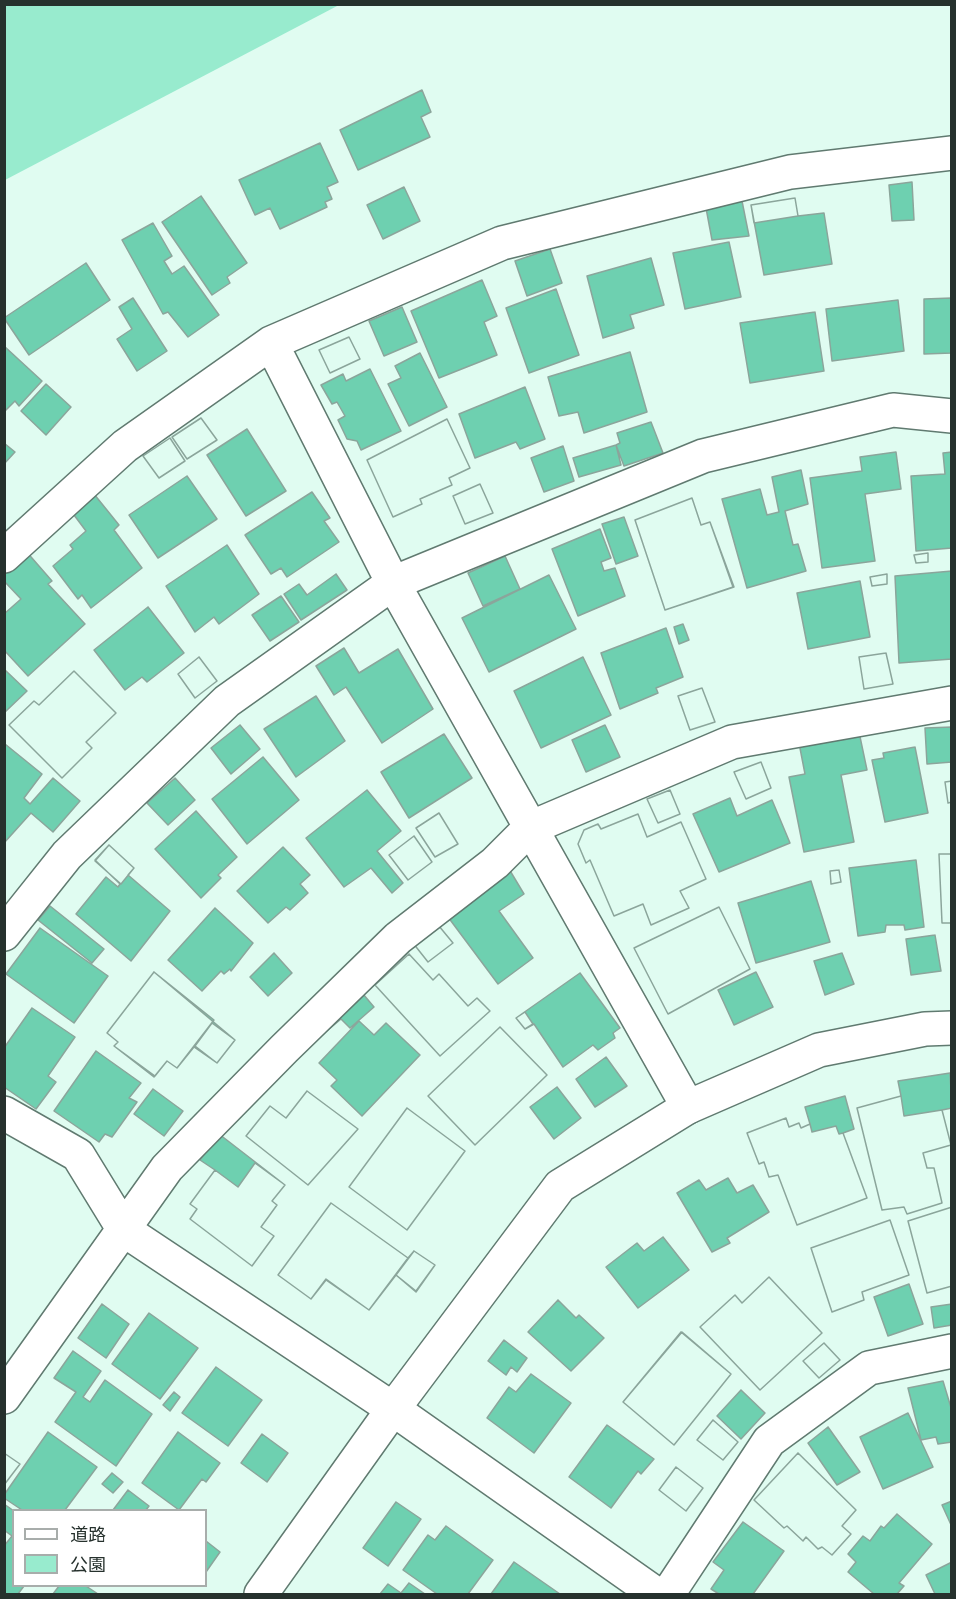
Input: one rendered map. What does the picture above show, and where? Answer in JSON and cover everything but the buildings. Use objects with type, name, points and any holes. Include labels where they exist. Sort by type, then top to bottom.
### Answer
[{"type":"street","points":[[4,556],[125,446],[271,343],[502,243],[790,172],[951,153]]},
{"type":"street","points":[[271,343],[393,583],[688,1107]]},
{"type":"street","points":[[4,934],[67,855],[227,701],[393,583],[702,456],[893,410],[951,416]]},
{"type":"street","points":[[4,1397],[167,1168],[284,1048],[399,938],[495,863],[530,828],[732,742],[951,703]]},
{"type":"street","points":[[261,1594],[393,1408],[560,1186],[688,1107],[819,1050],[925,1029],[951,1028]]},
{"type":"street","points":[[4,1113],[78,1155],[124,1230],[393,1408],[656,1594]]},
{"type":"street","points":[[668,1594],[770,1441],[869,1368],[951,1351]]},
{"type":"green space","points":[[5,4],[339,4],[339,5],[5,180]]}]
